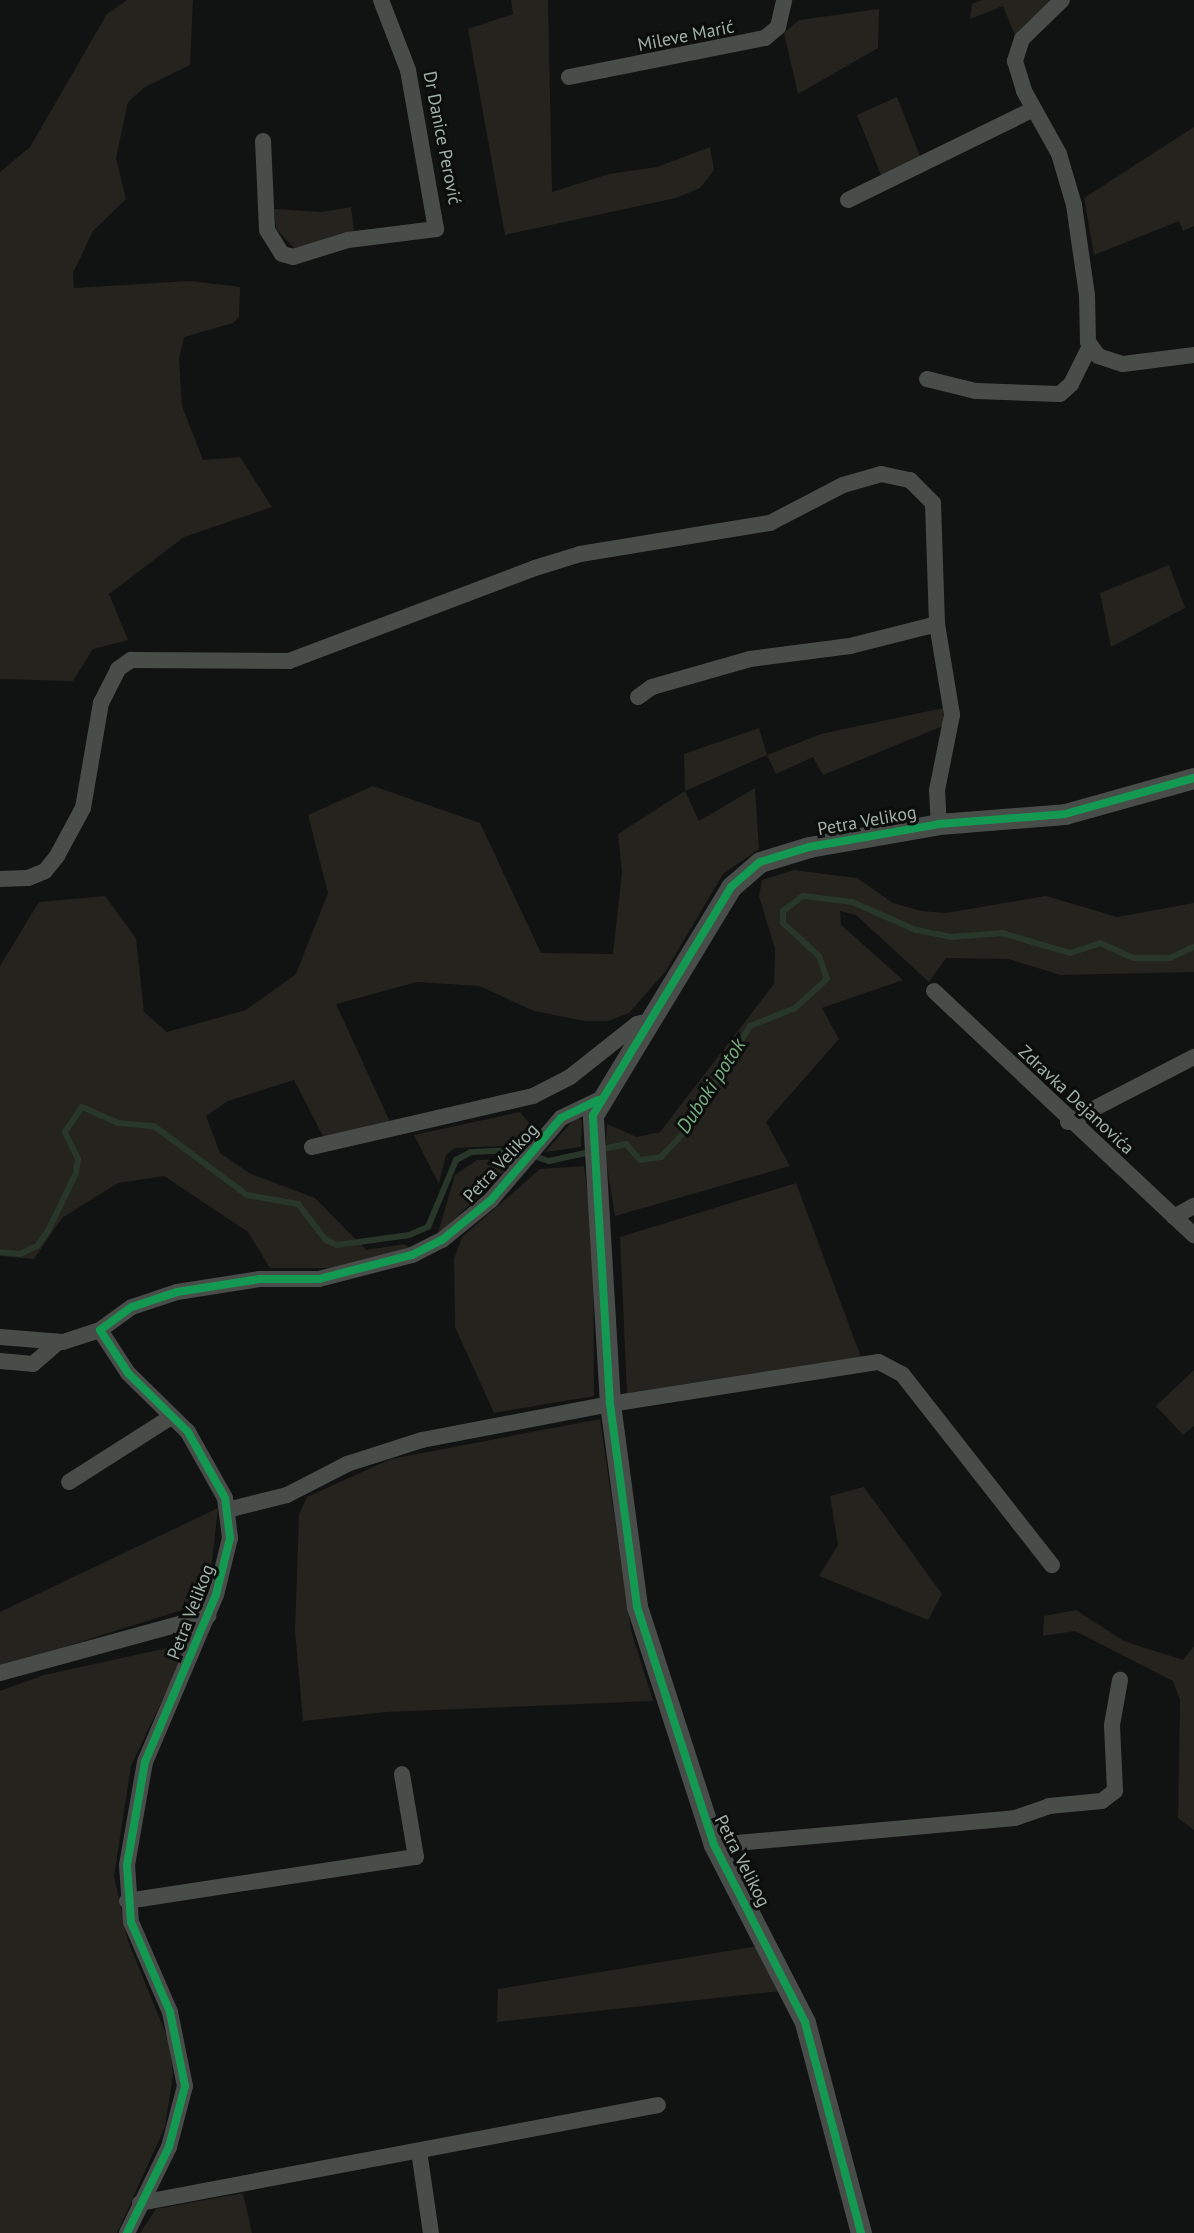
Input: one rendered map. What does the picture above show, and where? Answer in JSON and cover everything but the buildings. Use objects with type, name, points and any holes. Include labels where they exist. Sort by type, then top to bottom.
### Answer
[{"type":"street","name":"Dr Danice Perović","points":[[263,141],[267,230],[282,254],[293,257],[348,240],[436,229],[408,70],[381,0]]},
{"type":"street","name":"Mileve Marić","points":[[569,77],[765,38],[778,27],[784,0]]},
{"type":"street","points":[[1062,0],[1017,49],[1018,74],[1059,154],[1074,205],[1090,346],[1098,356],[1123,364],[1194,355]]},
{"type":"street","points":[[848,200],[1035,109]]},
{"type":"street","points":[[927,379],[976,391],[1060,394],[1071,384],[1090,346]]},
{"type":"street","points":[[0,879],[28,878],[45,871],[57,856],[83,808],[101,703],[118,669],[131,660],[289,661],[534,568],[580,554],[763,525],[843,485],[881,474],[910,480],[933,503],[937,624],[952,715],[937,790],[939,824]]},
{"type":"street","points":[[638,697],[750,658],[850,646],[937,624]]},
{"type":"street","name":"Petra Velikog","points":[[861,2233],[805,2022],[714,1845],[638,1606],[610,1404],[603,1235],[593,1153],[598,1100],[650,1022],[730,887],[747,870],[809,847],[939,824],[1065,814],[1194,778]]},
{"type":"street","name":"Zdravka Dejanovića","points":[[934,991],[1068,1122],[1194,1235]]},
{"type":"street","points":[[312,1147],[533,1096],[570,1077],[637,1024],[650,1022]]},
{"type":"street","points":[[1068,1122],[1194,1057]]},
{"type":"street","name":"Petra Velikog","points":[[127,2233],[181,2114],[185,2063],[127,1901],[127,1865],[145,1762],[225,1572],[227,1510],[200,1452],[171,1417],[112,1354],[100,1330],[132,1307],[177,1292],[260,1279],[319,1279],[412,1255],[468,1220],[532,1156],[561,1118],[598,1100]]},
{"type":"street","points":[[1174,1217],[1194,1206]]},
{"type":"street","points":[[0,1337],[58,1342],[100,1330]]},
{"type":"street","points":[[0,1361],[33,1364],[58,1342]]},
{"type":"street","points":[[227,1510],[287,1495],[347,1464],[422,1440],[610,1404],[865,1362],[889,1364],[1052,1565]]},
{"type":"street","points":[[69,1482],[171,1417]]},
{"type":"street","name":"Petra Velikog","points":[[0,1673],[208,1616]]},
{"type":"street","points":[[714,1845],[1015,1818],[1049,1806],[1102,1800],[1114,1791],[1112,1725],[1120,1680]]},
{"type":"street","points":[[127,1901],[416,1857],[402,1774]]},
{"type":"street","points":[[140,2204],[658,2105]]},
{"type":"street","points":[[419,2151],[431,2233]]},
{"type":"shaded area","points":[[127,0],[193,0],[190,65],[145,87],[128,102],[116,158],[126,199],[93,231],[73,273],[74,288],[190,281],[240,287],[239,317],[233,323],[184,337],[179,359],[182,406],[203,460],[240,457],[272,507],[184,537],[109,594],[128,640],[93,649],[73,681],[0,679],[0,172],[30,147],[107,14]]},
{"type":"shaded area","points":[[511,0],[548,0],[552,192],[609,174],[657,167],[710,147],[714,170],[700,188],[676,198],[505,235],[468,29],[513,14]]},
{"type":"shaded area","points":[[982,0],[1050,0],[1016,38],[1003,6],[970,19],[972,4]]},
{"type":"shaded area","points":[[879,9],[878,48],[798,94],[784,33],[799,20]]},
{"type":"shaded area","points":[[897,97],[920,156],[881,175],[857,115]]},
{"type":"shaded area","points":[[1194,127],[1194,226],[1183,231],[1179,221],[1094,255],[1084,198]]},
{"type":"shaded area","points":[[351,207],[354,232],[294,248],[276,229],[274,209],[322,212]]},
{"type":"shaded area","points":[[1169,565],[1185,608],[1111,647],[1100,593]]},
{"type":"shaded area","points":[[943,708],[943,726],[823,775],[813,757],[776,774],[767,755],[821,734]]},
{"type":"shaded area","points":[[759,728],[767,755],[685,791],[684,754]]},
{"type":"shaded area","points":[[373,786],[480,823],[541,953],[613,954],[622,872],[618,834],[685,791],[699,821],[755,788],[759,849],[723,874],[665,972],[629,1013],[608,1021],[585,1021],[534,1011],[479,986],[417,982],[336,1004],[391,1124],[324,1138],[294,1080],[228,1101],[206,1116],[220,1153],[249,1173],[315,1198],[366,1250],[405,1244],[411,1249],[332,1268],[270,1268],[248,1232],[164,1176],[118,1183],[62,1218],[34,1259],[0,1256],[0,966],[39,902],[105,896],[136,938],[144,1012],[167,1032],[246,1010],[296,974],[328,893],[308,815]]},
{"type":"shaded area","points":[[794,870],[857,878],[893,903],[921,911],[946,913],[1046,896],[1117,917],[1194,903],[1194,972],[1061,975],[1008,959],[946,958],[929,982],[856,915],[840,911],[841,925],[903,980],[822,1008],[839,1039],[766,1122],[790,1166],[615,1216],[605,1155],[607,1124],[637,1137],[660,1132],[774,984],[775,949],[759,896],[762,880]]},
{"type":"shaded area","points":[[520,1112],[538,1134],[529,1145],[455,1148],[446,1155],[439,1184],[414,1135]]},
{"type":"shaded area","points":[[576,1117],[582,1120],[581,1147],[545,1152]]},
{"type":"shaded area","points":[[517,1159],[437,1236],[455,1175],[477,1160]]},
{"type":"shaded area","points":[[584,1166],[593,1236],[594,1396],[494,1413],[455,1327],[454,1259],[462,1237],[540,1169]]},
{"type":"shaded area","points":[[796,1183],[861,1357],[627,1393],[620,1237]]},
{"type":"shaded area","points":[[1194,1370],[1194,1426],[1183,1435],[1156,1406]]},
{"type":"shaded area","points":[[600,1419],[631,1630],[653,1701],[386,1712],[303,1721],[295,1631],[299,1514],[307,1497],[391,1459]]},
{"type":"shaded area","points":[[864,1487],[942,1594],[928,1620],[819,1576],[838,1545],[830,1496]]},
{"type":"shaded area","points":[[218,1508],[209,1587],[195,1606],[0,1667],[0,1612]]},
{"type":"shaded area","points":[[1076,1610],[1124,1641],[1183,1660],[1194,1646],[1194,1830],[1178,1818],[1180,1700],[1173,1681],[1075,1631],[1043,1636],[1044,1616]]},
{"type":"shaded area","points":[[181,1645],[183,1656],[131,1766],[114,1876],[128,1941],[169,2041],[173,2075],[165,2127],[117,2233],[0,2233],[0,1691],[44,1675]]},
{"type":"shaded area","points":[[758,1946],[781,1991],[497,2022],[498,1989]]},
{"type":"shaded area","points":[[243,2193],[252,2233],[140,2233],[156,2209]]},
{"type":"waterway","name":"Duboki potok","points":[[0,1252],[20,1254],[37,1246],[48,1231],[76,1173],[78,1159],[65,1132],[82,1107],[118,1123],[154,1126],[247,1195],[298,1204],[326,1240],[337,1245],[409,1235],[428,1227],[456,1160],[471,1152],[518,1150],[549,1161],[626,1144],[640,1160],[661,1157],[687,1129],[750,1026],[795,1008],[827,979],[819,956],[783,923],[783,911],[803,896],[852,902],[916,930],[951,937],[1002,933],[1070,953],[1100,943],[1133,958],[1170,958],[1194,947]]},
{"type":"cycle path","points":[[861,2233],[805,2022],[714,1845],[637,1606],[610,1404],[593,1115],[731,887],[760,862],[809,847],[939,824],[1065,814],[1194,778]]},
{"type":"cycle path","points":[[127,2233],[169,2147],[185,2086],[170,2012],[131,1922],[127,1865],[145,1762],[216,1595],[230,1538],[225,1498],[188,1432],[128,1373],[100,1330],[132,1307],[177,1292],[260,1279],[319,1279],[412,1255],[442,1240],[491,1200],[561,1118],[598,1100]]}]
